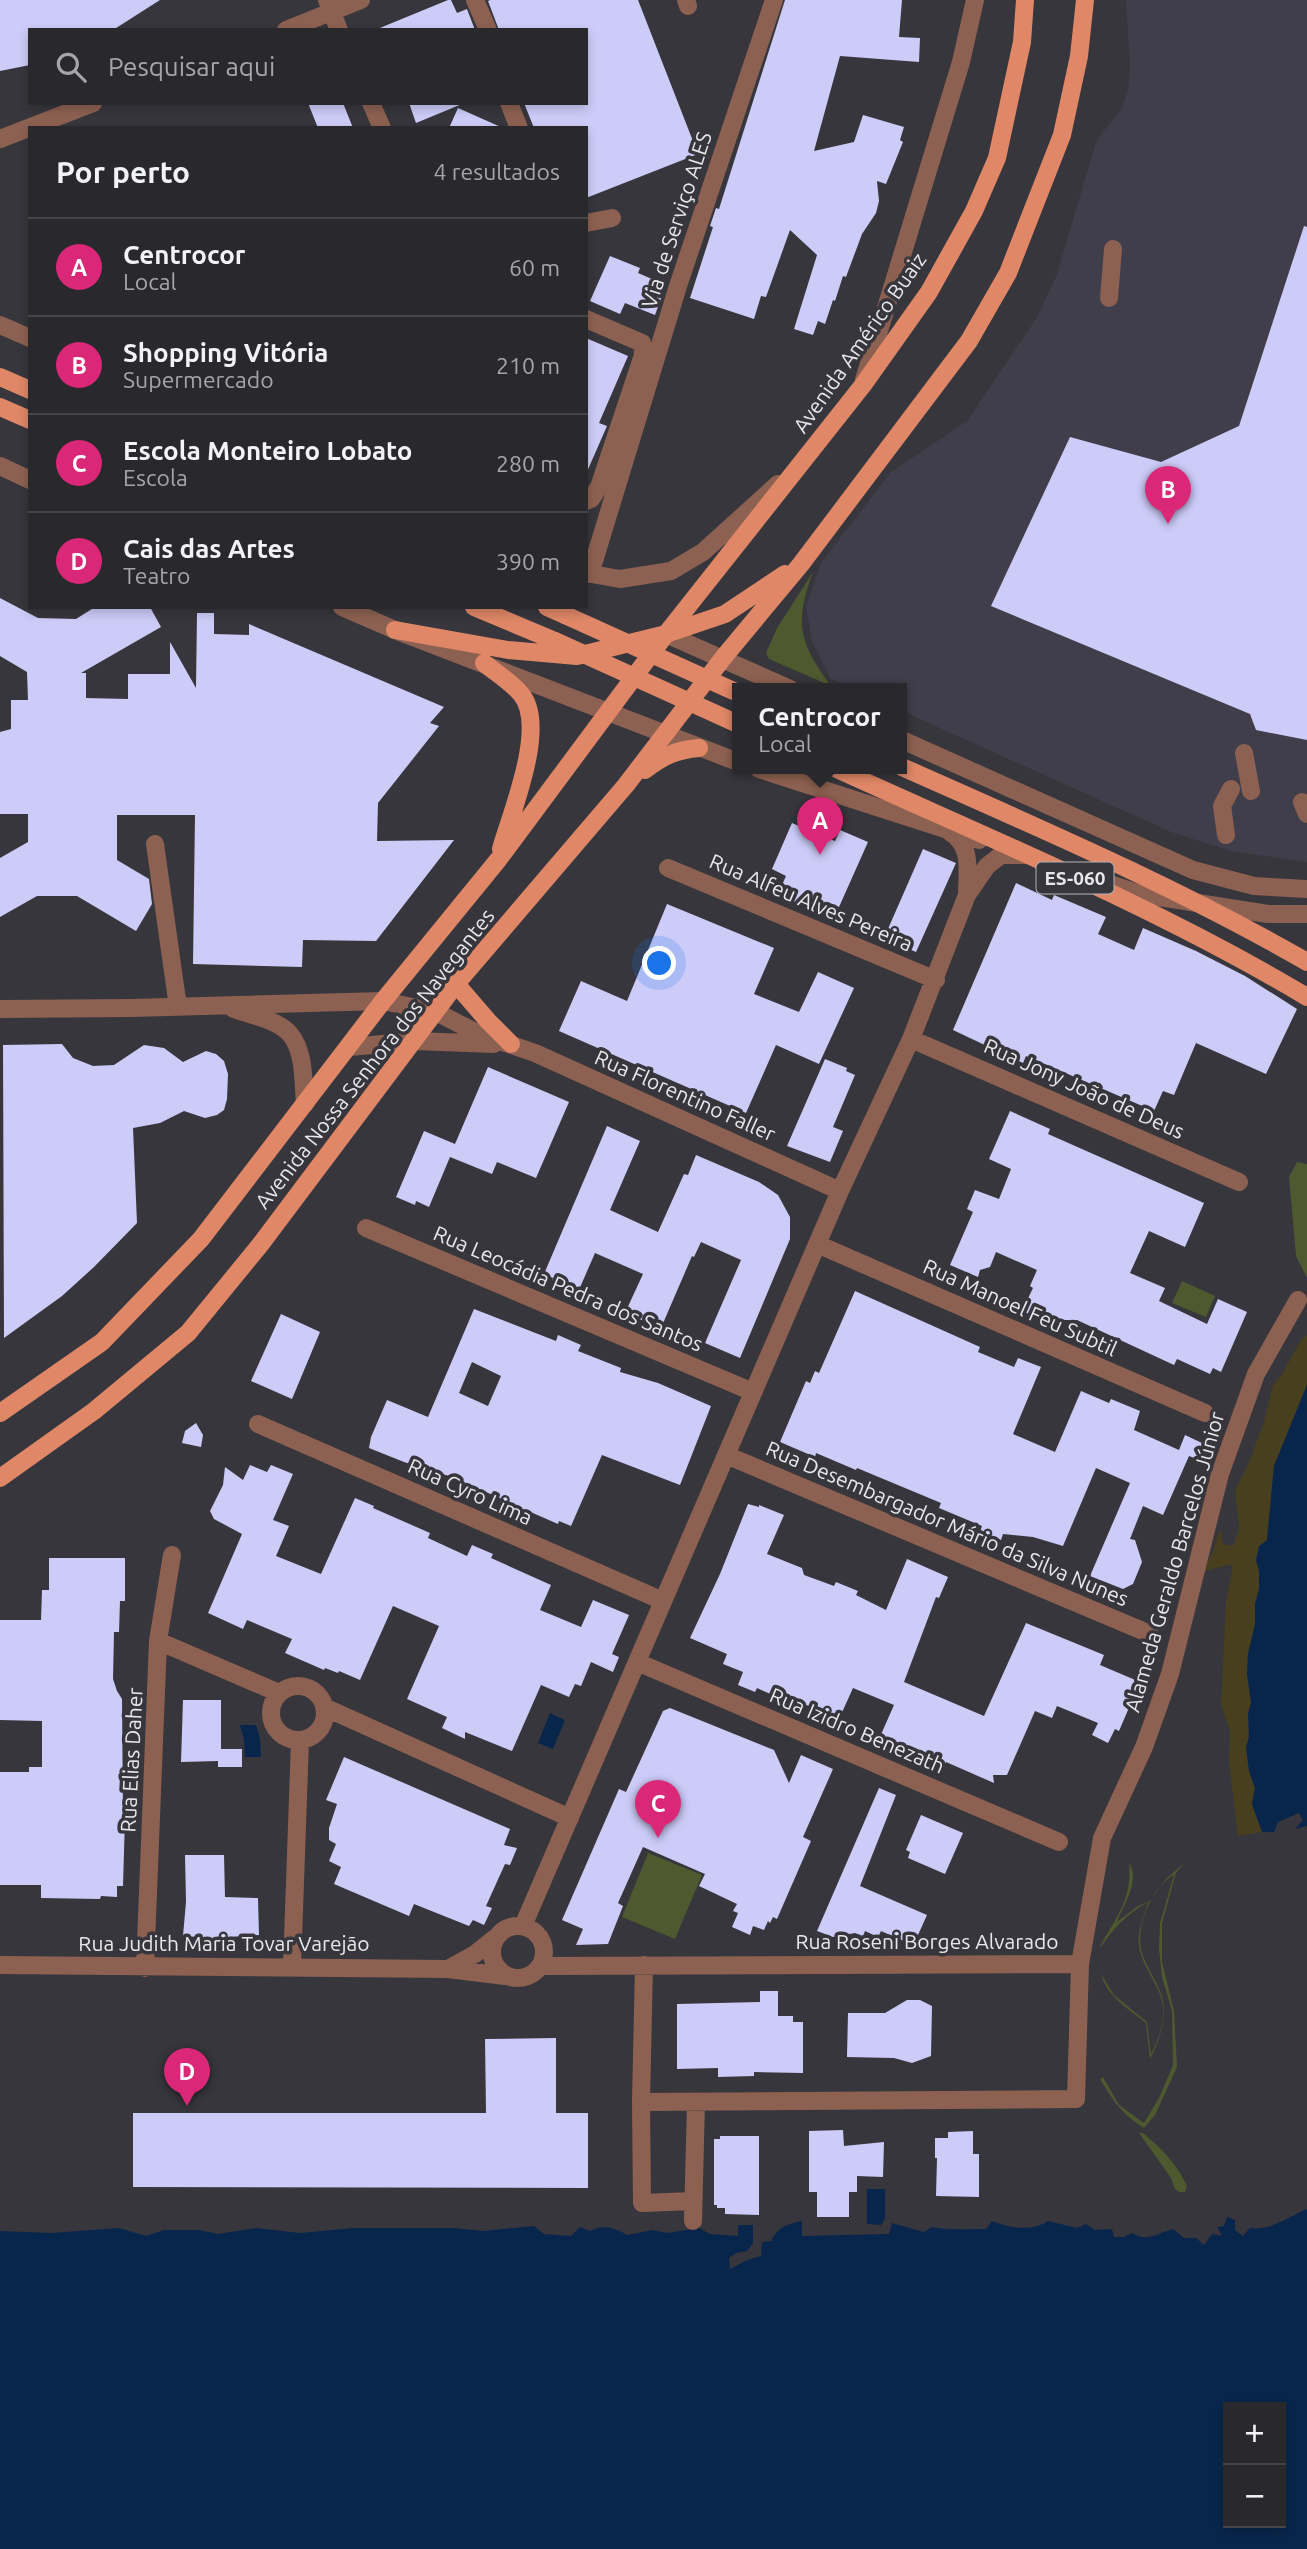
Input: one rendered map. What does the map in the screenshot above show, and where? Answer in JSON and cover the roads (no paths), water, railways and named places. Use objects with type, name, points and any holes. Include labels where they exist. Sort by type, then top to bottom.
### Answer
[{"type":"main road","name":"Avenida Américo Buaiz","points":[[666,634],[863,385],[929,292],[974,211],[997,158],[1022,42],[1026,0]]},
{"type":"main road","points":[[395,630],[508,650],[577,656],[666,634],[725,614],[801,564],[969,341],[1008,273],[1062,135],[1079,56],[1085,0]]},
{"type":"main road","points":[[0,377],[28,389]]},
{"type":"main road","points":[[0,407],[28,419]]},
{"type":"main road","name":"Avenida Nossa Senhora dos Navegantes","points":[[0,1478],[94,1412],[188,1333],[260,1245],[457,984],[626,785],[723,658],[801,564]]},
{"type":"main road","points":[[479,609],[732,721]]},
{"type":"main road","points":[[551,609],[732,690]]},
{"type":"main road","name":"Avenida Nossa Senhora dos Navegantes","points":[[0,1413],[102,1342],[201,1240],[383,1001],[498,860],[611,712],[666,634]]},
{"type":"main road","points":[[484,663],[522,696],[531,717],[530,742],[498,860]]},
{"type":"main road","points":[[626,785],[664,756],[678,750],[699,748]]},
{"type":"main road","name":"ES-060","points":[[907,769],[1060,837],[1307,962]]},
{"type":"main road","name":"ES-060","points":[[848,774],[1210,943],[1307,997]]},
{"type":"main road","points":[[457,984],[511,1044]]},
{"type":"street","points":[[290,28],[330,6],[361,0]]},
{"type":"street","points":[[475,0],[487,28]]},
{"type":"street","name":"Via de Serviço ALES","points":[[588,574],[684,269],[774,0]]},
{"type":"street","points":[[863,385],[961,62],[975,0]]},
{"type":"street","points":[[330,6],[338,28]]},
{"type":"street","points":[[34,126],[88,105]]},
{"type":"street","points":[[372,105],[381,126]]},
{"type":"street","points":[[510,105],[518,126]]},
{"type":"street","points":[[0,139],[28,128]]},
{"type":"street","points":[[588,223],[612,218]]},
{"type":"street","points":[[1109,298],[1113,249]]},
{"type":"street","points":[[588,320],[642,344],[643,355],[600,487],[588,500]]},
{"type":"street","points":[[0,325],[28,337]]},
{"type":"street","points":[[588,574],[620,579],[671,571],[703,552],[802,463]]},
{"type":"street","points":[[0,466],[28,479]]},
{"type":"street","points":[[347,609],[732,760]]},
{"type":"street","points":[[666,634],[777,683]]},
{"type":"street","points":[[907,742],[1193,870],[1254,886],[1307,890]]},
{"type":"street","points":[[1244,753],[1251,791]]},
{"type":"street","points":[[775,774],[1140,894],[1268,914],[1307,914]]},
{"type":"street","points":[[1226,835],[1222,806],[1231,789]]},
{"type":"street","points":[[940,827],[958,837],[967,853],[967,895]]},
{"type":"street","points":[[155,844],[162,882],[167,968],[178,1007]]},
{"type":"street","points":[[523,1926],[840,1191],[911,1039],[967,895],[987,866],[1001,855],[1027,855]]},
{"type":"street","name":"Rua Alfeu Alves Pereira","points":[[668,868],[936,980]]},
{"type":"street","name":"Rua Florentino Faller","points":[[0,1009],[383,1001],[436,1012],[479,1034],[511,1044],[840,1191]]},
{"type":"street","points":[[224,1006],[271,1023],[289,1033],[299,1053],[305,1104]]},
{"type":"street","name":"Rua Jony João de Deus","points":[[911,1039],[1238,1182]]},
{"type":"street","name":"Rua Florentino Faller","points":[[350,1047],[415,1041],[511,1044]]},
{"type":"street","name":"Rua Leocádia Pedra dos Santos","points":[[366,1228],[753,1392]]},
{"type":"street","name":"Rua Manoel Feu Subtil","points":[[817,1244],[1205,1413]]},
{"type":"street","name":"Alameda Geraldo Barcelos Júnior","points":[[1080,1964],[1102,1839],[1144,1746],[1170,1674],[1220,1474],[1256,1374],[1298,1300]]},
{"type":"street","name":"Rua Cyro Lima","points":[[258,1424],[663,1601]]},
{"type":"street","name":"Rua Desembargador Mário da Silva Nunes","points":[[726,1455],[1150,1634]]},
{"type":"street","name":"Rua Elias Daher","points":[[145,1968],[158,1642],[173,1555]]},
{"type":"street","points":[[158,1642],[279,1693]]},
{"type":"street","name":"Rua Izidro Benezath","points":[[637,1662],[1059,1842]]},
{"type":"street","points":[[291,1687],[310,1689],[318,1695],[324,1707],[323,1725],[309,1738],[300,1741],[285,1738],[274,1726],[271,1710],[279,1693],[291,1687]]},
{"type":"street","points":[[324,1707],[570,1818]]},
{"type":"street","points":[[292,1967],[300,1741]]},
{"type":"street","points":[[448,1969],[475,1954],[504,1929],[523,1926],[534,1931],[544,1945],[545,1958],[542,1966],[530,1977],[521,1979],[505,1976],[494,1965],[491,1955],[495,1938]]},
{"type":"street","name":"Rua Roseni Borges Alvarado","points":[[542,1966],[1080,1964],[1076,2099],[641,2102]]},
{"type":"street","name":"Rua Judith Maria Tovar Varejão","points":[[0,1965],[448,1969],[505,1976]]},
{"type":"street","points":[[644,1965],[642,2203],[693,2201]]},
{"type":"street","points":[[693,2221],[696,2102]]},
{"type":"water","points":[[1307,1385],[1307,1826],[1295,1829],[1303,1820],[1299,1813],[1278,1822],[1274,1832],[1262,1832],[1252,1804],[1255,1788],[1249,1771],[1246,1747],[1251,1703],[1247,1674],[1248,1654],[1259,1589],[1256,1560],[1259,1546],[1267,1540],[1274,1466]]},
{"type":"water","points":[[550,1713],[565,1720],[553,1749],[538,1743]]},
{"type":"water","points":[[240,1725],[256,1725],[261,1757],[245,1757]]},
{"type":"water","points":[[867,2189],[885,2189],[885,2219],[881,2225],[867,2224]]},
{"type":"water","points":[[1307,2209],[1307,2549],[0,2549],[0,2231],[51,2233],[119,2228],[146,2236],[164,2230],[199,2230],[218,2234],[256,2228],[300,2233],[354,2228],[454,2228],[483,2231],[534,2226],[544,2234],[571,2236],[580,2227],[590,2231],[609,2228],[627,2235],[653,2230],[667,2233],[699,2228],[710,2234],[738,2236],[738,2225],[753,2225],[753,2243],[747,2251],[736,2253],[729,2258],[730,2269],[761,2256],[762,2242],[771,2241],[784,2227],[802,2221],[802,2236],[889,2234],[892,2223],[924,2232],[932,2227],[986,2229],[992,2221],[1020,2228],[1035,2227],[1048,2221],[1077,2228],[1086,2224],[1095,2230],[1112,2229],[1114,2237],[1124,2237],[1132,2233],[1147,2237],[1173,2229],[1184,2238],[1196,2238],[1204,2245],[1212,2234],[1222,2236],[1217,2227],[1224,2226],[1227,2217],[1235,2220],[1235,2230],[1243,2236],[1250,2228],[1272,2225]]},
{"type":"place","name":"Shopping Vitória","points":[[1168,524]]},
{"type":"place","name":"Centrocor","points":[[820,855]]},
{"type":"place","name":"Escola Monteiro Lobato","points":[[658,1838]]},
{"type":"place","name":"Cais das Artes","points":[[187,2106]]}]
